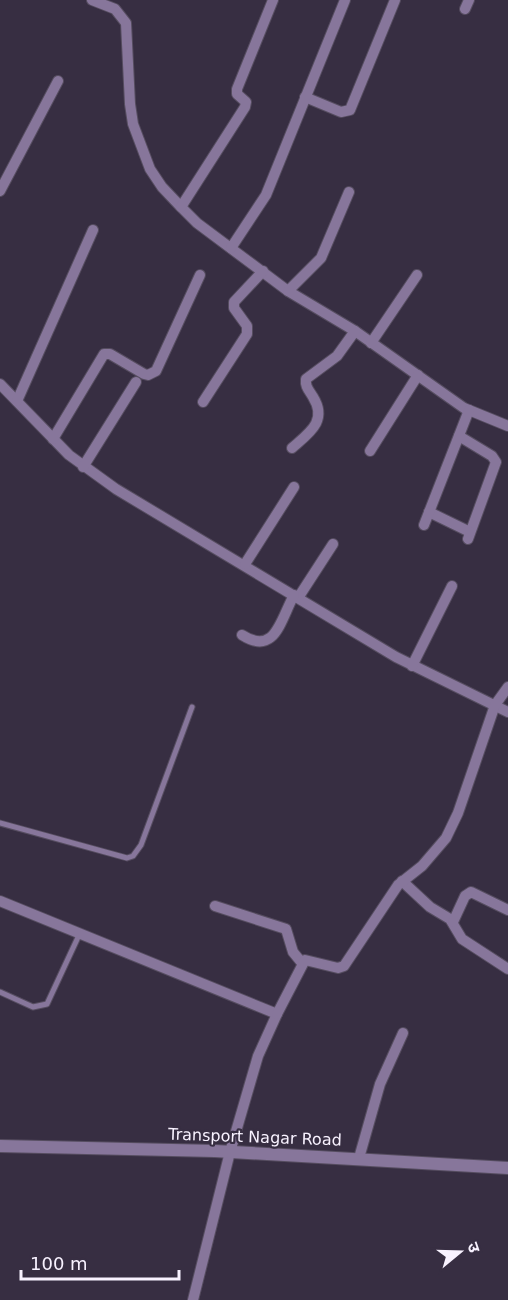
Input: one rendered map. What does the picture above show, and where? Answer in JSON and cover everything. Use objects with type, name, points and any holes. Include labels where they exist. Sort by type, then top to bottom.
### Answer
[{"type":"street","points":[[92,0],[115,9],[126,23],[130,104],[134,124],[150,169],[162,187],[181,207],[197,223],[288,291],[355,332],[469,410],[508,426]]},
{"type":"street","points":[[181,207],[245,106],[246,102],[237,94],[237,89],[273,0]]},
{"type":"street","points":[[231,248],[266,195],[345,0]]},
{"type":"street","points":[[305,97],[342,112],[350,110],[395,0]]},
{"type":"street","points":[[0,191],[58,81]]},
{"type":"street","points":[[288,291],[321,258],[349,192]]},
{"type":"street","points":[[17,401],[93,230]]},
{"type":"street","points":[[202,402],[247,334],[247,326],[234,308],[234,302],[263,271]]},
{"type":"street","points":[[53,439],[104,354],[110,354],[144,374],[148,375],[156,371],[200,275]]},
{"type":"street","points":[[371,343],[417,275]]},
{"type":"street","points":[[292,448],[316,426],[319,420],[318,408],[306,384],[310,376],[337,356],[355,332]]},
{"type":"street","points":[[370,451],[418,375]]},
{"type":"street","points":[[83,467],[136,382]]},
{"type":"street","points":[[0,384],[83,467],[412,666],[508,712]]},
{"type":"street","points":[[424,525],[469,410]]},
{"type":"street","points":[[429,512],[469,536],[496,462],[492,456],[459,436]]},
{"type":"street","points":[[245,564],[294,487]]},
{"type":"street","points":[[242,635],[254,643],[261,644],[270,640],[296,596],[333,543]]},
{"type":"street","points":[[412,666],[452,586]]},
{"type":"street","points":[[193,1300],[230,1152],[261,1049],[302,963],[308,959],[338,968],[344,966],[372,920],[402,880],[431,856],[453,825],[495,705],[508,687]]},
{"type":"street","points":[[402,880],[430,907],[453,922],[462,939],[508,969]]},
{"type":"street","points":[[453,922],[465,896],[471,892],[508,910]]},
{"type":"street","points":[[0,900],[277,1014]]},
{"type":"street","points":[[215,906],[286,928],[293,952],[302,963]]},
{"type":"street","points":[[359,1158],[380,1084],[403,1033]]},
{"type":"street","name":"Transport Nagar Road","points":[[0,1146],[230,1152],[508,1168]]},
{"type":"lane","points":[[0,823],[127,858],[133,856],[141,845],[192,707]]},
{"type":"lane","points":[[0,992],[33,1007],[47,1004],[80,931]]}]
